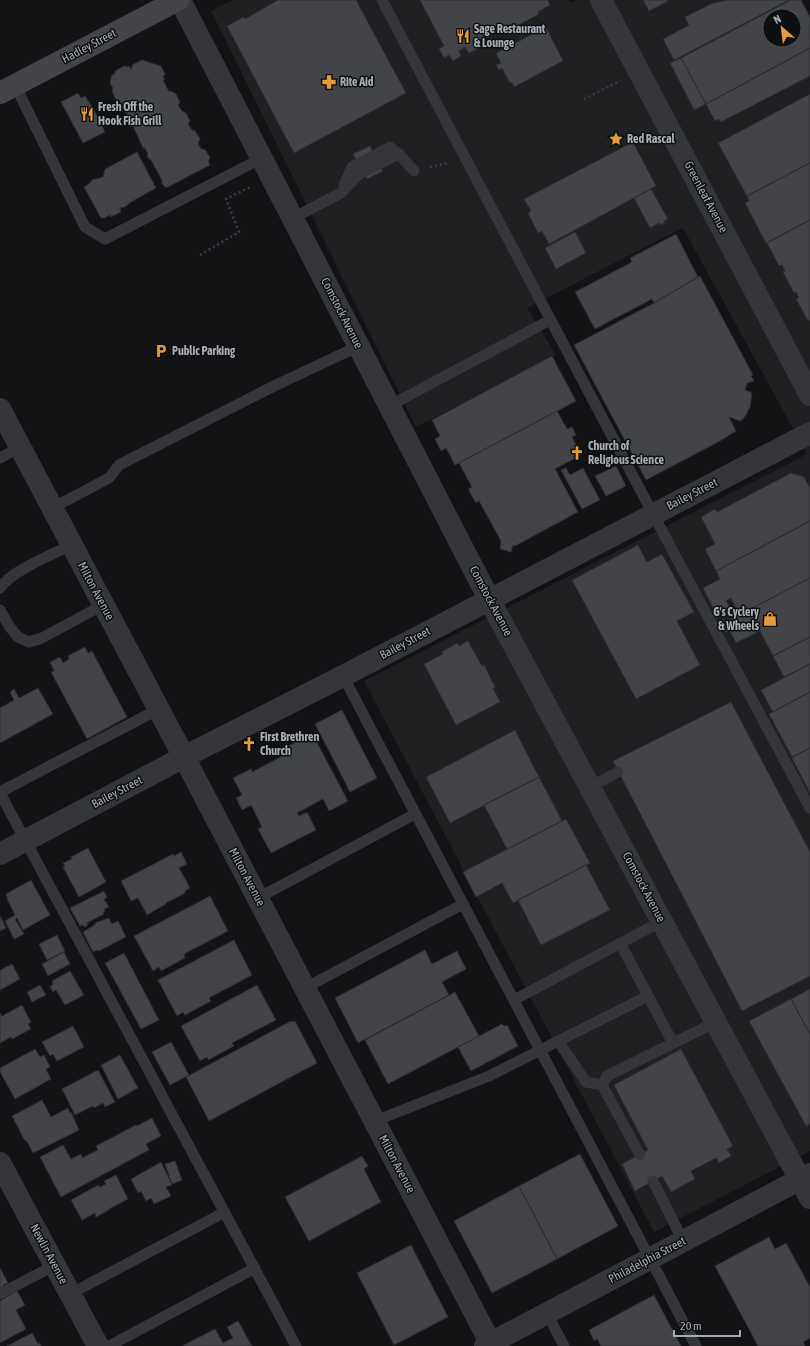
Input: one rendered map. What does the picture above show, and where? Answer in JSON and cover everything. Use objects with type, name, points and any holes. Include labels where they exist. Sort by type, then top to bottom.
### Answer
[{"type":"main road","name":"Hadley Street","points":[[7,89],[179,0]]},
{"type":"street","name":"Comstock Avenue","points":[[179,0],[267,167],[489,599],[716,1022],[807,1184]]},
{"type":"street","name":"Greenleaf Avenue","points":[[601,0],[810,395]]},
{"type":"street","name":"Milton Avenue","points":[[0,409],[375,1121],[489,1345]]},
{"type":"street","name":"Bailey Street","points":[[0,854],[184,757],[810,433]]},
{"type":"street","name":"Newlin Avenue","points":[[0,1163],[98,1346]]},
{"type":"street","name":"Philadelphia Street","points":[[489,1345],[683,1241],[807,1184]]},
{"type":"lane","points":[[382,0],[550,320],[810,808]]},
{"type":"lane","points":[[7,89],[85,227],[105,240],[267,167]]},
{"type":"lane","points":[[293,218],[341,193],[358,174],[399,154],[414,171]]},
{"type":"lane","points":[[390,406],[550,320]]},
{"type":"lane","points":[[52,508],[109,478],[119,465],[274,386],[359,346]]},
{"type":"lane","points":[[0,458],[20,447]]},
{"type":"lane","points":[[0,588],[18,573],[72,545]]},
{"type":"lane","points":[[0,610],[9,626],[18,637],[28,642],[42,638],[103,605]]},
{"type":"lane","points":[[343,676],[696,1346]]},
{"type":"lane","points":[[159,709],[0,792],[296,1346]]},
{"type":"lane","points":[[590,786],[618,772]]},
{"type":"lane","points":[[258,898],[416,814]]},
{"type":"lane","points":[[305,988],[463,904]]},
{"type":"lane","points":[[514,1000],[662,921]]},
{"type":"lane","points":[[620,943],[673,1043]]},
{"type":"lane","points":[[375,1121],[489,1076],[648,996]]},
{"type":"lane","points":[[602,1085],[607,1076],[716,1022]]},
{"type":"lane","points":[[558,1041],[586,1082],[602,1085]]},
{"type":"lane","points":[[602,1085],[640,1155]]},
{"type":"lane","points":[[653,1181],[683,1241]]},
{"type":"lane","points":[[70,1294],[225,1212]]},
{"type":"lane","points":[[0,1294],[55,1265]]},
{"type":"lane","points":[[109,1346],[255,1268]]},
{"type":"lane","points":[[547,1313],[564,1346]]},
{"type":"path","points":[[584,99],[639,72]]},
{"type":"path","points":[[414,171],[466,159]]},
{"type":"path","points":[[200,255],[239,232],[226,199],[267,167]]},
{"type":"shaded area","points":[[232,0],[569,0],[571,3],[577,0],[798,0],[802,8],[810,24],[810,1151],[654,1232],[364,681],[807,454],[683,228],[527,308],[556,355],[416,427],[211,11]]},
{"type":"building","name":"Rite Aid","points":[[278,0],[356,0],[406,93],[294,153],[227,26],[244,17],[245,19]]},
{"type":"building","name":"Sage Restaurant & Lounge","points":[[420,0],[548,0],[550,5],[538,12],[539,14],[511,29],[508,25],[475,42],[478,49],[469,53],[465,47],[459,51],[461,56],[453,61],[449,55],[444,58],[439,49],[444,46]]},
{"type":"building","points":[[643,0],[668,0],[668,1],[649,11]]},
{"type":"building","points":[[727,0],[789,0],[774,8],[762,8],[762,14],[674,60],[663,39],[689,25],[685,17],[713,3]]},
{"type":"building","points":[[791,0],[801,0],[810,17],[810,48],[706,104],[681,58],[762,15],[762,48],[802,48],[802,8],[776,8]]},
{"type":"building","points":[[546,27],[563,61],[514,87],[512,82],[510,83],[502,68],[499,70],[496,65],[501,63],[496,53]]},
{"type":"building","points":[[810,48],[810,76],[721,122],[719,119],[715,121],[706,104]]},
{"type":"building","points":[[681,58],[706,104],[694,110],[670,63]]},
{"type":"building","points":[[142,60],[161,66],[165,74],[163,77],[165,79],[163,80],[169,92],[171,91],[176,94],[180,102],[178,105],[182,111],[186,113],[190,121],[188,124],[200,139],[198,143],[201,149],[206,151],[210,158],[208,161],[210,165],[166,188],[162,184],[162,180],[151,160],[147,156],[148,154],[145,148],[143,148],[133,126],[129,122],[124,109],[122,109],[123,106],[119,100],[116,100],[110,83],[112,75],[115,74],[115,71],[124,66],[129,66],[131,69],[132,65]]},
{"type":"building","points":[[78,93],[81,98],[85,96],[105,132],[83,143],[61,102]]},
{"type":"building","points":[[810,94],[810,163],[747,196],[718,143]]},
{"type":"building","points":[[633,142],[656,186],[549,244],[542,231],[538,233],[528,213],[531,211],[524,199]]},
{"type":"building","points":[[370,146],[383,171],[367,179],[353,154]]},
{"type":"building","points":[[137,152],[156,188],[125,207],[120,208],[121,212],[111,217],[110,215],[101,218],[84,187],[92,180],[103,177],[105,169]]},
{"type":"building","points":[[810,163],[810,220],[766,243],[745,203],[749,201],[747,196]]},
{"type":"building","points":[[651,189],[668,219],[664,221],[665,223],[660,225],[659,223],[650,228],[634,198]]},
{"type":"building","points":[[810,220],[810,320],[808,321],[796,299],[799,298],[796,292],[794,293],[783,272],[785,271],[782,265],[779,266],[767,243]]},
{"type":"building","points":[[575,232],[586,253],[556,269],[545,248]]},
{"type":"building","points":[[676,234],[698,277],[654,303],[652,299],[595,329],[575,292],[632,262],[630,258]]},
{"type":"building","points":[[700,276],[753,375],[751,376],[754,381],[747,383],[745,390],[752,393],[750,407],[746,415],[740,421],[729,417],[736,431],[646,480],[574,345],[654,303]]},
{"type":"building","points":[[552,356],[576,401],[455,465],[446,448],[441,451],[435,439],[440,436],[432,420]]},
{"type":"building","points":[[557,411],[567,429],[572,427],[576,435],[572,437],[581,455],[555,469],[578,512],[515,546],[513,545],[511,552],[500,549],[501,541],[479,501],[476,503],[468,489],[472,487],[459,463]]},
{"type":"building","points":[[616,466],[626,486],[606,496],[595,476]]},
{"type":"building","points":[[566,468],[570,475],[583,468],[600,500],[582,509],[561,470]]},
{"type":"building","points":[[791,473],[804,477],[810,488],[810,521],[716,571],[705,549],[715,544],[701,517],[715,509],[717,512]]},
{"type":"building","points":[[810,521],[810,578],[739,615],[731,598],[726,601],[730,607],[716,614],[703,588],[720,579],[716,571]]},
{"type":"building","points":[[638,545],[647,562],[662,554],[694,612],[677,621],[700,665],[636,699],[572,580]]},
{"type":"building","name":"G's Cyclery & Wheels","points":[[810,578],[810,637],[773,656],[760,631],[736,643],[730,631],[726,633],[721,624]]},
{"type":"building","points":[[810,637],[810,664],[784,677],[773,656]]},
{"type":"building","points":[[468,641],[482,666],[484,665],[495,687],[493,688],[500,702],[456,725],[424,664],[443,654],[442,652],[457,643],[459,646]]},
{"type":"building","points":[[85,647],[88,653],[92,651],[127,717],[87,739],[51,672],[54,671],[50,662],[60,657],[63,663],[69,659],[68,656]]},
{"type":"building","points":[[810,664],[810,692],[773,712],[761,690]]},
{"type":"building","points":[[38,688],[53,714],[0,743],[0,708],[14,700],[10,692],[14,689],[19,698]]},
{"type":"building","points":[[810,692],[810,748],[792,757],[769,714]]},
{"type":"building","points":[[731,702],[810,852],[810,976],[742,1011],[613,761]]},
{"type":"building","points":[[342,710],[377,778],[350,792],[315,724]]},
{"type":"building","points":[[515,730],[539,777],[450,823],[426,777]]},
{"type":"building","points":[[312,733],[348,801],[329,811],[323,799],[297,813],[299,816],[307,812],[316,830],[271,853],[258,829],[262,827],[251,805],[242,810],[236,798],[242,795],[233,778],[251,769],[252,772],[288,753],[285,748]]},
{"type":"building","points":[[810,748],[810,793],[792,758]]},
{"type":"building","points":[[539,777],[562,821],[507,849],[484,805]]},
{"type":"building","points":[[566,819],[590,863],[513,903],[502,883],[476,897],[463,872]]},
{"type":"building","points":[[88,848],[106,882],[79,897],[63,867],[65,866],[63,863],[72,859],[71,857]]},
{"type":"building","points":[[181,852],[187,864],[179,868],[190,888],[185,891],[185,893],[147,915],[138,898],[131,901],[121,881],[173,854],[174,856]]},
{"type":"building","points":[[586,865],[610,910],[541,945],[518,900]]},
{"type":"building","points":[[31,880],[50,915],[23,930],[17,918],[15,919],[24,934],[14,939],[5,921],[15,915],[6,894]]},
{"type":"building","points":[[104,891],[107,898],[104,899],[109,907],[104,909],[104,914],[87,923],[88,925],[84,927],[83,925],[80,926],[70,908]]},
{"type":"building","points":[[210,896],[228,931],[184,954],[185,958],[161,971],[159,967],[153,971],[134,936]]},
{"type":"building","points":[[0,916],[6,928],[0,931]]},
{"type":"building","points":[[109,918],[112,924],[118,921],[126,937],[99,951],[93,952],[83,932],[96,924],[95,923]]},
{"type":"building","points":[[57,935],[65,951],[47,960],[39,944]]},
{"type":"building","points":[[234,940],[252,975],[209,998],[211,1001],[185,1015],[183,1012],[177,1016],[158,980]]},
{"type":"building","points":[[425,950],[432,964],[457,951],[466,969],[442,982],[449,995],[358,1043],[335,998]]},
{"type":"building","points":[[64,952],[70,964],[48,976],[42,964]]},
{"type":"building","points":[[124,953],[159,1020],[141,1029],[105,963]]},
{"type":"building","points":[[12,964],[20,979],[0,990],[0,970]]},
{"type":"building","points":[[70,971],[84,995],[65,1005],[56,990],[53,992],[50,986],[53,985],[52,981]]},
{"type":"building","points":[[40,985],[46,995],[32,1002],[27,992]]},
{"type":"building","points":[[257,985],[276,1020],[232,1043],[234,1046],[208,1060],[207,1057],[200,1061],[181,1026]]},
{"type":"building","points":[[810,989],[810,1034],[791,999]]},
{"type":"building","points":[[455,992],[479,1036],[388,1084],[365,1040]]},
{"type":"building","points":[[791,999],[810,1034],[810,1124],[806,1126],[749,1021]]},
{"type":"building","points":[[22,1005],[31,1022],[28,1024],[31,1029],[12,1039],[11,1037],[0,1043],[0,1013],[2,1016]]},
{"type":"building","points":[[291,1021],[295,1021],[317,1063],[209,1121],[186,1077]]},
{"type":"building","points":[[502,1024],[504,1026],[507,1025],[518,1046],[471,1071],[458,1047]]},
{"type":"building","points":[[73,1026],[84,1047],[57,1061],[53,1054],[50,1056],[42,1042]]},
{"type":"building","points":[[171,1042],[189,1075],[170,1085],[152,1052]]},
{"type":"building","points":[[35,1049],[40,1057],[44,1055],[50,1067],[46,1069],[51,1079],[15,1099],[0,1072],[0,1068]]},
{"type":"building","points":[[681,1049],[733,1146],[727,1149],[731,1156],[719,1163],[716,1158],[691,1171],[695,1179],[671,1192],[662,1176],[635,1191],[622,1164],[648,1150],[614,1085]]},
{"type":"building","points":[[120,1055],[138,1088],[118,1099],[101,1065]]},
{"type":"building","points":[[98,1070],[115,1102],[105,1107],[103,1103],[94,1108],[93,1106],[75,1115],[62,1089]]},
{"type":"building","points":[[42,1100],[51,1117],[68,1108],[79,1130],[33,1153],[12,1116]]},
{"type":"building","points":[[152,1118],[161,1136],[146,1144],[149,1150],[61,1197],[40,1157],[63,1145],[71,1159],[81,1154],[82,1158],[98,1150],[96,1146]]},
{"type":"building","points":[[580,1154],[618,1226],[557,1259],[519,1186]]},
{"type":"building","points":[[362,1156],[368,1166],[364,1169],[381,1202],[309,1241],[285,1197]]},
{"type":"building","points":[[175,1161],[182,1180],[172,1184],[165,1164]]},
{"type":"building","points":[[161,1162],[172,1185],[166,1187],[171,1196],[154,1204],[151,1198],[146,1201],[141,1191],[138,1193],[131,1179]]},
{"type":"building","points":[[116,1175],[128,1199],[96,1217],[95,1213],[82,1220],[71,1200],[98,1185],[100,1187],[106,1184],[104,1181]]},
{"type":"building","points":[[519,1186],[557,1259],[492,1293],[454,1221]]},
{"type":"building","points":[[769,1237],[775,1249],[786,1243],[810,1287],[810,1338],[803,1342],[805,1345],[804,1346],[758,1346],[715,1266]]},
{"type":"building","points":[[411,1245],[448,1317],[394,1345],[357,1273]]},
{"type":"building","points":[[0,1268],[8,1283],[3,1285],[0,1289]]},
{"type":"building","points":[[17,1291],[25,1305],[16,1310],[26,1329],[0,1343],[0,1301]]},
{"type":"building","points":[[654,1295],[681,1346],[601,1346],[597,1339],[594,1341],[589,1330]]},
{"type":"building","points":[[238,1321],[252,1346],[182,1346],[215,1329],[223,1343],[233,1338],[227,1327]]},
{"type":"building","points":[[32,1333],[38,1344],[40,1343],[41,1346],[7,1346]]},
{"type":"place","name":"Sage Restaurant & Lounge","points":[[463,36]]},
{"type":"place","name":"Rite Aid","points":[[329,82]]},
{"type":"place","name":"Fresh Off the Hook Fish Grill","points":[[87,114]]},
{"type":"place","name":"Red Rascal","points":[[616,139]]},
{"type":"place","name":"Public Parking","points":[[161,351]]},
{"type":"place","name":"Church of Religious Science","points":[[577,453]]},
{"type":"place","name":"G's Cyclery & Wheels","points":[[770,619]]},
{"type":"place","name":"First Brethren Church","points":[[249,744]]}]
